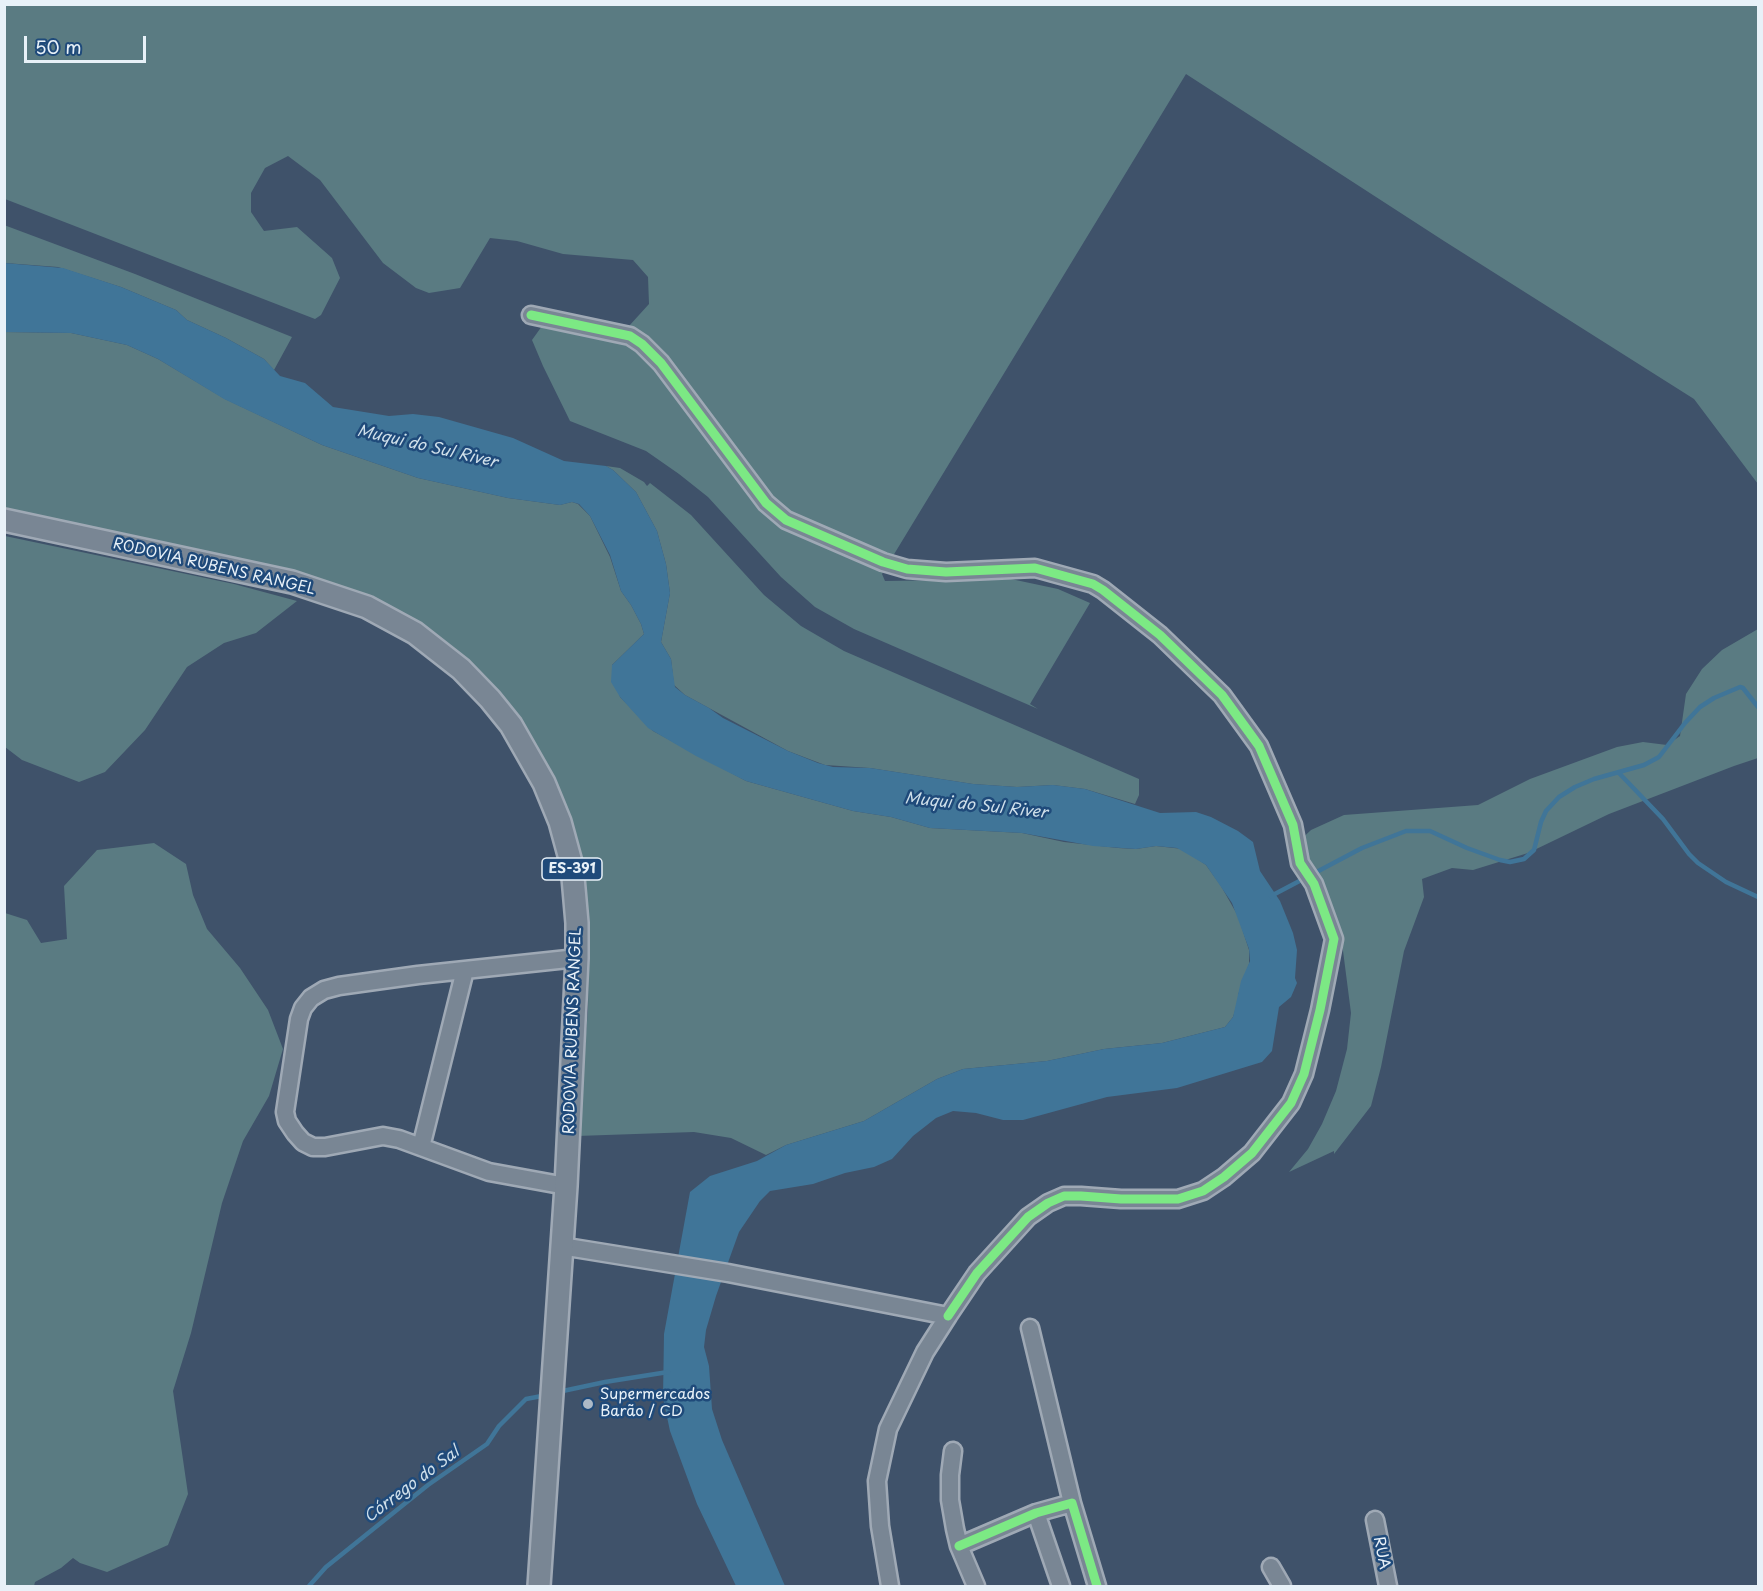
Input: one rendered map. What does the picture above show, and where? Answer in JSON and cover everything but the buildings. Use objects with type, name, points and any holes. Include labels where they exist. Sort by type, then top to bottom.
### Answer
[{"type":"main road","name":"RODOVIA RUBENS RANGEL","points":[[4,520],[292,582],[368,607],[415,633],[461,669],[511,725],[544,783],[560,822],[572,866],[578,923],[578,958],[566,1186],[539,1587]]},
{"type":"street","points":[[531,315],[630,336],[642,344],[662,363],[765,503],[786,520],[883,562],[907,569],[946,572],[1035,568],[1093,584],[1103,590],[1160,635],[1222,694],[1259,746],[1293,825],[1300,863],[1314,884],[1334,939],[1304,1074],[1291,1103],[1252,1153],[1224,1177],[1203,1191],[1178,1199],[1064,1196],[1048,1203],[1028,1217],[977,1273],[925,1352],[888,1429],[877,1481],[880,1526],[890,1587]]},
{"type":"street","points":[[566,1186],[489,1172],[421,1147],[383,1136],[325,1147],[313,1147],[303,1142],[287,1121],[285,1112],[299,1019],[303,1008],[311,998],[331,988],[578,958]]},
{"type":"street","points":[[421,1147],[465,970]]},
{"type":"street","points":[[561,1246],[728,1273],[948,1316]]},
{"type":"street","points":[[1030,1328],[1072,1503],[1096,1587]]},
{"type":"street","points":[[953,1451],[950,1500],[959,1546],[976,1587]]},
{"type":"street","points":[[959,1546],[1036,1513],[1072,1503]]},
{"type":"street","points":[[1036,1513],[1061,1587]]},
{"type":"street","name":"RUA","points":[[1375,1520],[1388,1587]]},
{"type":"street","points":[[1271,1567],[1282,1587]]},
{"type":"green space","points":[[4,5],[1758,5],[1758,484],[1694,399],[1186,74],[882,574],[885,581],[1011,579],[1058,589],[1090,603],[1030,704],[1038,709],[854,629],[815,607],[781,577],[708,497],[679,474],[646,451],[570,421],[532,340],[547,319],[629,326],[649,304],[648,277],[633,260],[563,254],[517,241],[490,238],[460,288],[429,293],[416,288],[383,263],[320,180],[288,156],[265,168],[251,193],[251,212],[264,231],[297,227],[332,258],[340,278],[321,315],[315,319],[5,199]]},
{"type":"green space","points":[[4,225],[135,274],[292,337],[274,370],[264,359],[187,320],[176,310],[121,287],[58,267],[5,263]]},
{"type":"green space","points":[[4,332],[71,333],[127,345],[158,359],[225,399],[322,445],[418,478],[508,498],[560,505],[572,502],[578,504],[590,516],[610,557],[621,591],[641,624],[644,634],[612,665],[620,697],[653,731],[746,781],[853,811],[891,817],[930,828],[1022,833],[1064,842],[1118,848],[1136,849],[1156,846],[1183,849],[1206,865],[1221,886],[1238,916],[1249,950],[1249,964],[1233,1017],[1225,1027],[1162,1043],[1104,1049],[1047,1061],[963,1069],[937,1079],[864,1121],[786,1145],[766,1155],[731,1138],[694,1132],[577,1136],[588,1010],[589,924],[581,861],[552,779],[530,737],[483,675],[450,646],[422,628],[5,512]]},
{"type":"green space","points":[[606,466],[620,468],[647,486],[650,483],[691,515],[764,595],[801,626],[844,651],[1139,779],[1139,795],[1135,804],[1085,789],[1053,785],[1017,787],[973,784],[870,768],[825,765],[788,751],[685,695],[674,685],[671,659],[661,642],[670,593],[666,564],[657,531],[636,492]]},
{"type":"green space","points":[[5,536],[234,584],[297,601],[256,633],[224,643],[187,667],[145,730],[105,772],[79,782],[22,760],[5,747]]},
{"type":"green space","points":[[1758,629],[1758,758],[1609,814],[1528,853],[1473,870],[1452,868],[1422,879],[1424,897],[1404,951],[1371,1106],[1334,1154],[1334,1151],[1289,1172],[1308,1149],[1336,1091],[1347,1049],[1351,1013],[1342,943],[1313,871],[1295,845],[1311,830],[1344,815],[1478,805],[1530,779],[1617,747],[1643,742],[1667,745],[1680,736],[1686,694],[1702,669],[1722,650]]},
{"type":"green space","points":[[154,843],[186,864],[193,895],[207,929],[240,968],[268,1010],[283,1049],[269,1096],[243,1141],[222,1203],[191,1333],[173,1391],[188,1494],[168,1545],[107,1572],[80,1563],[73,1558],[61,1568],[35,1582],[34,1586],[5,1586],[5,913],[27,920],[41,943],[67,939],[64,886],[97,850]]},
{"type":"water","name":"Muqui do Sul River","points":[[4,263],[63,268],[121,287],[176,310],[187,320],[264,359],[280,376],[305,383],[333,407],[389,416],[413,414],[439,417],[513,438],[564,461],[606,466],[613,470],[636,492],[657,531],[666,564],[670,593],[661,642],[671,659],[675,687],[723,718],[788,751],[833,767],[870,768],[973,784],[1017,787],[1053,785],[1085,789],[1160,813],[1196,812],[1238,831],[1253,842],[1260,871],[1280,901],[1297,950],[1295,978],[1297,983],[1291,997],[1279,1007],[1272,1051],[1262,1062],[1177,1088],[1107,1097],[1023,1120],[1003,1120],[976,1113],[953,1111],[936,1118],[913,1136],[892,1159],[874,1167],[845,1173],[813,1184],[770,1191],[760,1201],[739,1232],[706,1330],[704,1347],[709,1366],[712,1409],[722,1440],[785,1586],[736,1586],[697,1504],[670,1431],[663,1398],[664,1334],[690,1192],[710,1176],[757,1161],[786,1145],[864,1121],[937,1079],[963,1069],[1047,1061],[1104,1049],[1162,1043],[1225,1027],[1233,1017],[1241,981],[1250,961],[1249,949],[1232,903],[1206,865],[1177,848],[1156,846],[1136,849],[1093,846],[1022,833],[930,828],[891,817],[853,811],[746,781],[696,756],[648,728],[620,697],[611,682],[612,665],[644,634],[631,605],[621,591],[610,555],[590,516],[579,504],[572,502],[560,505],[508,498],[418,478],[322,445],[224,399],[158,359],[127,345],[71,333],[5,332]]},
{"type":"waterway","points":[[1271,896],[1362,848],[1406,831],[1430,831],[1500,860],[1510,862],[1524,859],[1534,850],[1546,811],[1559,797],[1594,779],[1644,765],[1659,757],[1685,723],[1700,707],[1714,698],[1740,687],[1758,707]]},
{"type":"waterway","points":[[1619,773],[1663,819],[1698,863],[1726,882],[1758,897]]},
{"type":"waterway","points":[[558,1392],[668,1372]]},
{"type":"waterway","name":"Córrego do Sal","points":[[309,1586],[326,1567],[428,1485],[487,1444],[499,1426],[526,1399],[547,1395]]},
{"type":"cycle path","points":[[531,315],[630,336],[642,344],[661,363],[766,503],[786,520],[883,562],[907,569],[946,572],[1035,568],[1093,584],[1103,590],[1160,635],[1222,695],[1259,746],[1293,825],[1300,863],[1314,884],[1334,939],[1304,1074],[1291,1103],[1252,1153],[1224,1177],[1203,1191],[1178,1199],[1064,1196],[1048,1203],[1028,1217],[977,1273],[948,1316]]},
{"type":"cycle path","points":[[959,1546],[1036,1513],[1072,1503],[1097,1586]]},
{"type":"place","name":"Supermercados Barão / CD","points":[[588,1404]]}]
